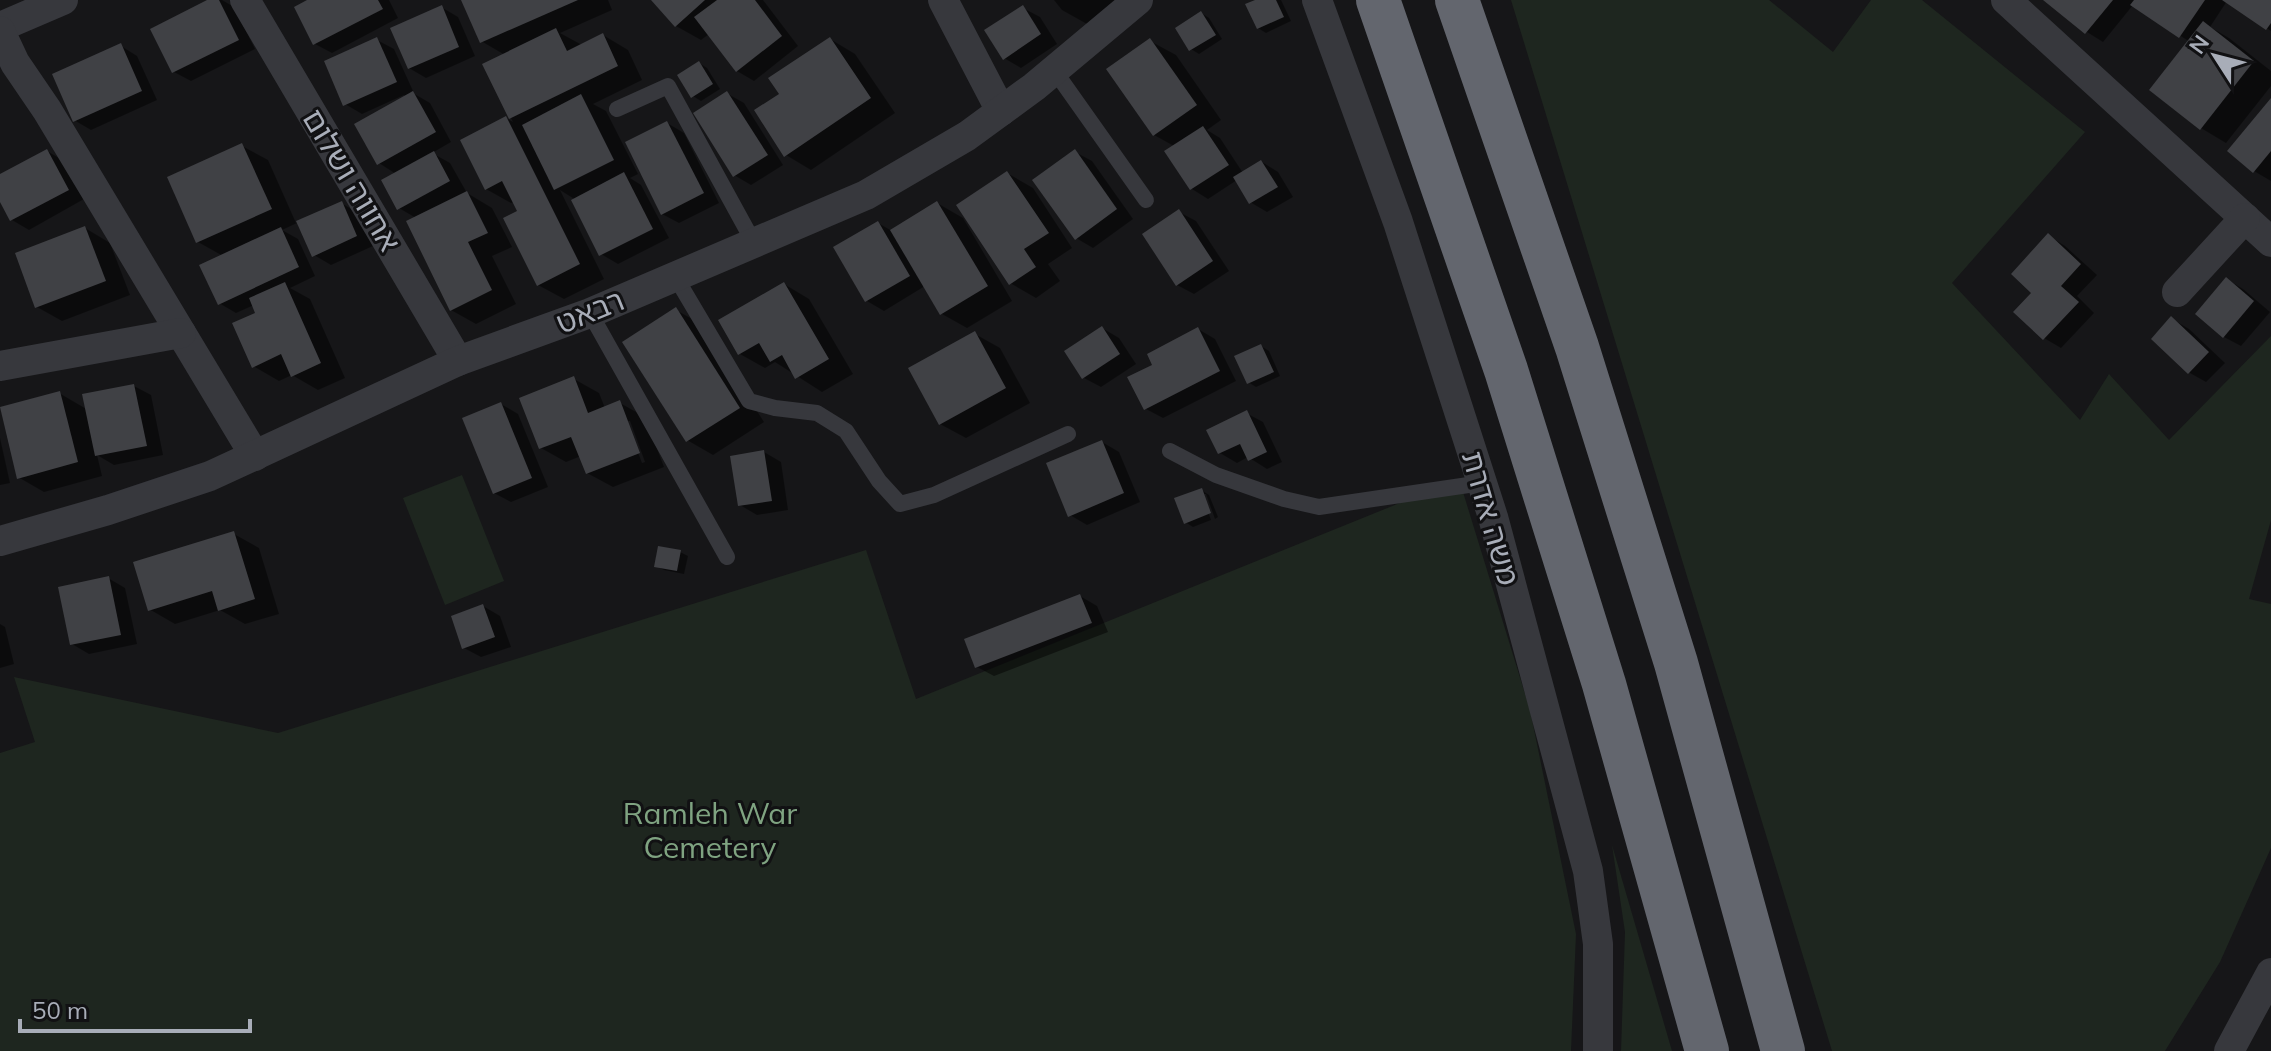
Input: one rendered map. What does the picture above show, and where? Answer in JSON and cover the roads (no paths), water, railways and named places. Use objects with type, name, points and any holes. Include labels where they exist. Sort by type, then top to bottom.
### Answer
[{"type":"highway","points":[[1378,0],[1506,370],[1600,669],[1707,1051]]},
{"type":"highway","points":[[1457,0],[1577,347],[1676,663],[1783,1051]]},
{"type":"street","points":[[63,0],[0,29],[15,63],[55,123],[255,456]]},
{"type":"street","name":"אחווה ושלום","points":[[245,0],[458,361]]},
{"type":"street","points":[[943,0],[1001,111]]},
{"type":"street","name":"רבאט","points":[[0,541],[210,476],[458,361],[590,313],[866,195],[967,136],[1054,70],[1138,0]]},
{"type":"street","name":"משה אדרת","points":[[1317,0],[1398,222],[1482,483],[1588,871],[1598,944],[1598,1051]]},
{"type":"street","points":[[2006,0],[2271,242]]},
{"type":"street","points":[[2177,292],[2245,218]]},
{"type":"street","points":[[0,366],[181,333]]},
{"type":"street","points":[[2229,1051],[2271,973]]},
{"type":"lane","points":[[1054,70],[1146,200]]},
{"type":"lane","points":[[617,109],[668,86],[754,243]]},
{"type":"lane","points":[[675,276],[749,401],[817,413],[846,431],[879,481],[900,504],[934,495],[1068,434]]},
{"type":"lane","points":[[590,313],[727,557]]},
{"type":"lane","points":[[1170,451],[1216,475],[1284,499],[1319,507],[1482,483]]},
{"type":"park label","name":"Ramleh War Cemetery","points":[[710,830]]}]
